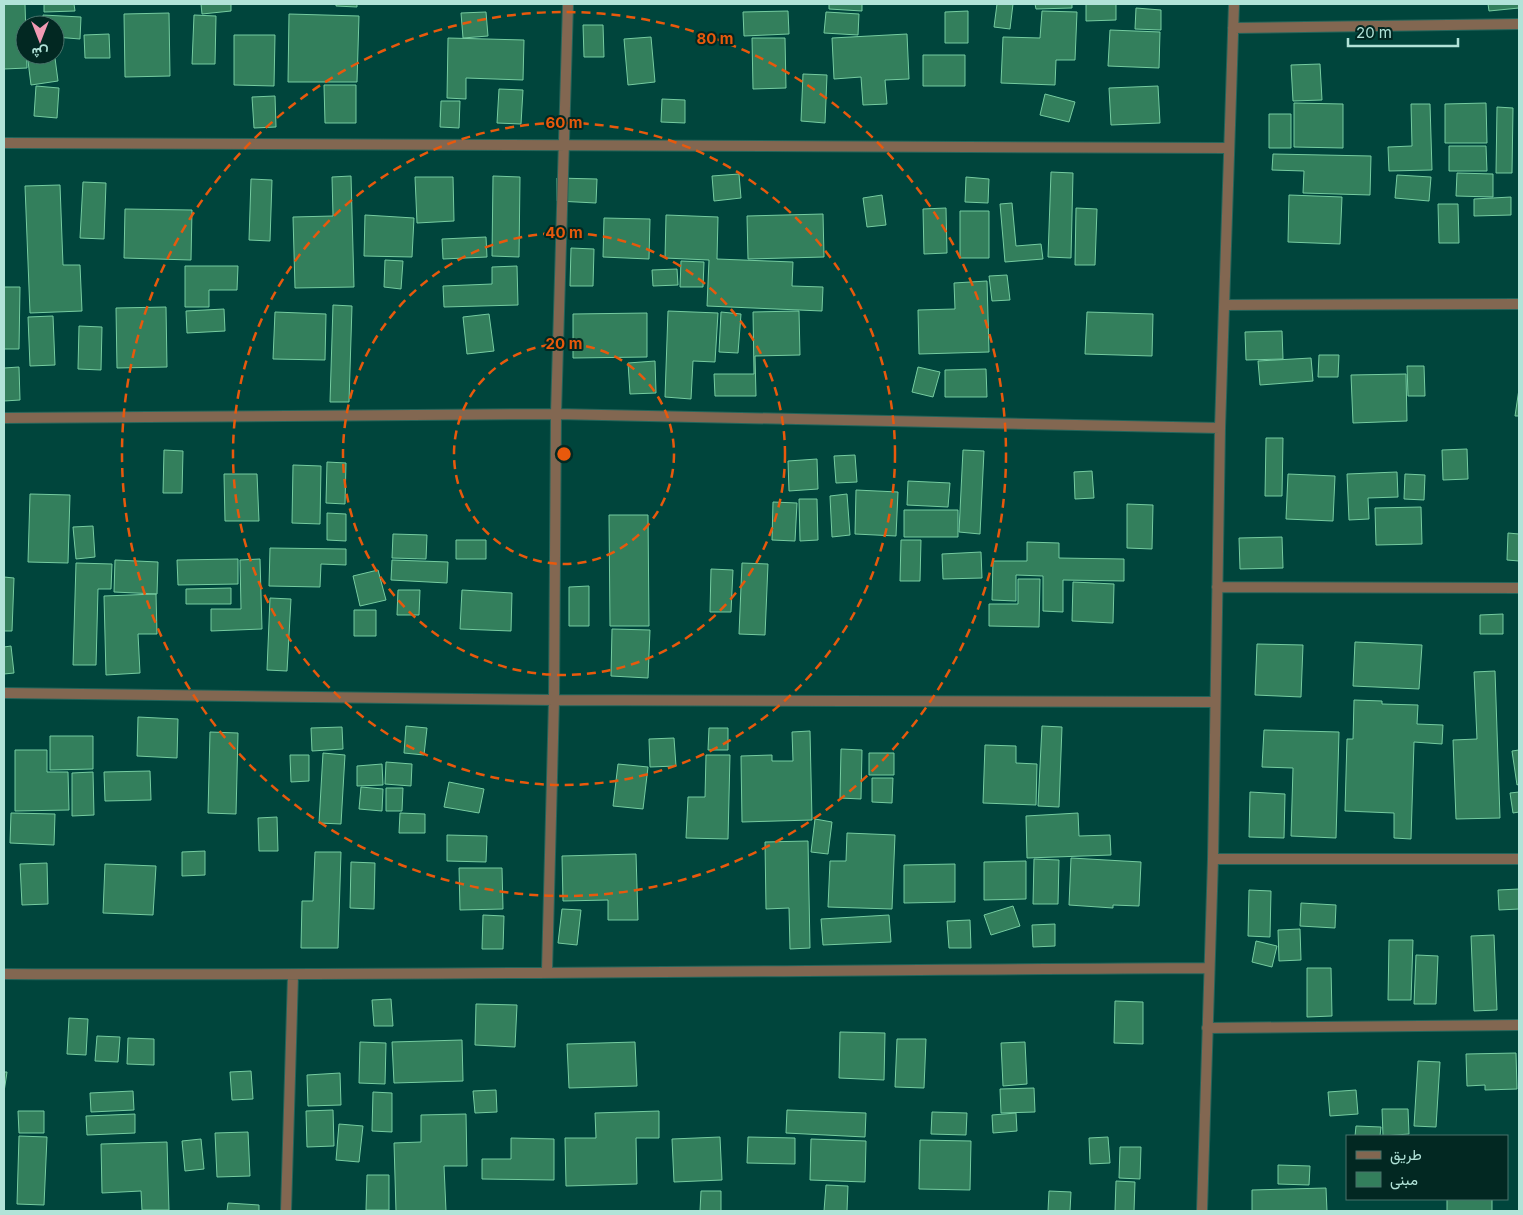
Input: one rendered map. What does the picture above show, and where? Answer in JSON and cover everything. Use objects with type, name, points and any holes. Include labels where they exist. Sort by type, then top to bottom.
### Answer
[{"type":"street","points":[[547,971],[554,700],[556,414],[568,4]]},
{"type":"street","points":[[1202,1211],[1208,968],[1213,859],[1214,702],[1227,148],[1234,4]]},
{"type":"street","points":[[1233,28],[1519,24]]},
{"type":"street","points":[[4,143],[1227,148]]},
{"type":"street","points":[[1224,305],[1519,304]]},
{"type":"street","points":[[4,418],[556,414],[1220,428]]},
{"type":"street","points":[[1217,587],[1519,588]]},
{"type":"street","points":[[4,693],[554,700],[1214,702]]},
{"type":"street","points":[[1213,859],[1519,859]]},
{"type":"street","points":[[4,974],[294,975],[547,971],[1208,968]]},
{"type":"street","points":[[286,1211],[294,975]]},
{"type":"street","points":[[1207,1028],[1519,1025]]},
{"type":"building","points":[[4,4],[25,4],[25,15],[15,15],[15,65],[27,65],[27,68],[4,69]]},
{"type":"building","points":[[44,4],[74,4],[75,11],[44,12]]},
{"type":"building","points":[[201,4],[231,4],[231,11],[202,14]]},
{"type":"building","points":[[336,4],[357,4],[357,7],[336,6]]},
{"type":"building","points":[[829,4],[862,4],[862,11],[829,9]]},
{"type":"building","points":[[997,4],[1013,4],[1010,29],[994,27]]},
{"type":"building","points":[[1035,4],[1072,4],[1072,8],[1036,9]]},
{"type":"building","points":[[1086,4],[1116,4],[1116,20],[1086,21]]},
{"type":"building","points":[[1488,4],[1519,4],[1519,8],[1489,11]]},
{"type":"building","points":[[1136,8],[1161,10],[1161,30],[1135,29]]},
{"type":"building","points":[[788,11],[789,34],[744,36],[743,12]]},
{"type":"building","points":[[968,11],[968,43],[945,43],[945,12]]},
{"type":"building","points":[[1042,11],[1077,12],[1075,60],[1056,60],[1055,85],[1001,83],[1003,37],[1040,38]]},
{"type":"building","points":[[486,12],[488,36],[463,38],[461,13]]},
{"type":"building","points":[[826,12],[859,14],[858,35],[824,33]]},
{"type":"building","points":[[169,13],[170,76],[125,77],[124,14]]},
{"type":"building","points":[[289,14],[359,16],[357,82],[288,82]]},
{"type":"building","points":[[194,15],[216,16],[215,64],[192,64]]},
{"type":"building","points":[[65,16],[81,17],[80,39],[65,38]]},
{"type":"building","points":[[583,25],[603,25],[604,57],[584,57]]},
{"type":"building","points":[[1110,30],[1160,32],[1159,68],[1108,66]]},
{"type":"building","points":[[109,34],[110,58],[85,58],[84,35]]},
{"type":"building","points":[[907,34],[909,79],[885,80],[887,104],[863,105],[861,77],[834,79],[832,38]]},
{"type":"building","points":[[234,35],[275,35],[274,86],[234,85]]},
{"type":"building","points":[[651,37],[655,82],[628,85],[624,39]]},
{"type":"building","points":[[448,38],[524,40],[523,80],[466,78],[466,99],[447,98]]},
{"type":"building","points":[[752,38],[785,38],[786,88],[753,89]]},
{"type":"building","points":[[923,55],[965,55],[965,86],[923,86]]},
{"type":"building","points":[[1320,64],[1322,100],[1293,101],[1291,65]]},
{"type":"building","points":[[28,65],[56,65],[58,81],[31,85]]},
{"type":"building","points":[[803,74],[827,75],[825,123],[801,121]]},
{"type":"building","points":[[324,85],[356,85],[356,123],[325,123]]},
{"type":"building","points":[[36,86],[59,88],[57,118],[34,116]]},
{"type":"building","points":[[1158,86],[1160,123],[1111,125],[1109,88]]},
{"type":"building","points":[[499,89],[523,90],[521,124],[497,123]]},
{"type":"building","points":[[1045,94],[1075,102],[1069,122],[1040,115]]},
{"type":"building","points":[[275,96],[276,127],[254,128],[252,97]]},
{"type":"building","points":[[662,99],[685,100],[685,123],[661,122]]},
{"type":"building","points":[[441,101],[460,101],[459,128],[440,127]]},
{"type":"building","points":[[1294,103],[1343,104],[1343,148],[1294,147]]},
{"type":"building","points":[[1486,103],[1487,143],[1445,143],[1445,104]]},
{"type":"building","points":[[1411,104],[1430,104],[1432,170],[1389,171],[1388,147],[1412,146]]},
{"type":"building","points":[[1497,107],[1513,108],[1512,173],[1496,173]]},
{"type":"building","points":[[1269,114],[1291,114],[1291,148],[1269,148]]},
{"type":"building","points":[[1449,146],[1486,146],[1487,171],[1449,171]]},
{"type":"building","points":[[1273,154],[1371,156],[1370,195],[1303,193],[1304,171],[1272,170]]},
{"type":"building","points":[[1051,172],[1073,173],[1071,258],[1048,257]]},
{"type":"building","points":[[1457,173],[1493,174],[1493,197],[1456,196]]},
{"type":"building","points":[[739,174],[741,198],[714,201],[712,176]]},
{"type":"building","points":[[1397,175],[1431,177],[1429,201],[1395,198]]},
{"type":"building","points":[[351,176],[354,287],[295,288],[293,217],[333,216],[332,177]]},
{"type":"building","points":[[493,176],[520,177],[519,257],[492,256]]},
{"type":"building","points":[[415,177],[453,177],[454,221],[417,223]]},
{"type":"building","points":[[966,177],[989,179],[988,203],[965,202]]},
{"type":"building","points":[[557,178],[597,179],[596,203],[557,201]]},
{"type":"building","points":[[251,179],[272,180],[270,241],[249,240]]},
{"type":"building","points":[[83,182],[106,183],[104,239],[80,238]]},
{"type":"building","points":[[60,185],[63,265],[80,265],[82,311],[30,313],[25,186]]},
{"type":"building","points":[[882,195],[886,225],[867,227],[863,198]]},
{"type":"building","points":[[1289,195],[1342,197],[1340,244],[1288,242]]},
{"type":"building","points":[[1511,197],[1511,215],[1474,216],[1474,199]]},
{"type":"building","points":[[1012,203],[1016,246],[1041,244],[1043,259],[1005,262],[1000,204]]},
{"type":"building","points":[[1438,204],[1458,204],[1459,243],[1439,243]]},
{"type":"building","points":[[946,208],[947,253],[924,254],[923,209]]},
{"type":"building","points":[[1076,208],[1097,209],[1095,265],[1075,265]]},
{"type":"building","points":[[125,209],[192,210],[191,260],[124,258]]},
{"type":"building","points":[[960,211],[989,211],[989,258],[960,258]]},
{"type":"building","points":[[823,214],[824,257],[748,259],[747,216]]},
{"type":"building","points":[[365,215],[414,218],[412,257],[364,256]]},
{"type":"building","points":[[666,215],[718,217],[717,259],[793,262],[792,286],[823,287],[822,311],[707,306],[709,260],[665,258]]},
{"type":"building","points":[[604,218],[650,219],[649,259],[603,257]]},
{"type":"building","points":[[486,237],[487,257],[443,259],[442,239]]},
{"type":"building","points":[[571,248],[594,249],[593,286],[570,286]]},
{"type":"building","points":[[385,260],[403,261],[401,289],[384,287]]},
{"type":"building","points":[[681,261],[704,262],[703,287],[680,287]]},
{"type":"building","points":[[185,266],[238,266],[237,290],[209,290],[209,307],[185,307]]},
{"type":"building","points":[[517,266],[518,305],[444,307],[443,286],[492,284],[492,267]]},
{"type":"building","points":[[677,269],[678,285],[653,286],[652,270]]},
{"type":"building","points":[[1007,275],[1010,300],[992,301],[989,276]]},
{"type":"building","points":[[987,281],[989,352],[919,354],[918,310],[955,309],[954,283]]},
{"type":"building","points":[[4,287],[20,287],[19,349],[4,349]]},
{"type":"building","points":[[333,305],[352,306],[349,402],[330,402]]},
{"type":"building","points":[[166,307],[167,367],[117,368],[116,308]]},
{"type":"building","points":[[224,309],[225,331],[187,333],[186,311]]},
{"type":"building","points":[[668,311],[718,313],[715,362],[693,361],[691,399],[665,397]]},
{"type":"building","points":[[799,311],[800,355],[755,356],[756,396],[715,396],[714,374],[754,374],[753,312]]},
{"type":"building","points":[[275,312],[326,314],[325,360],[273,359]]},
{"type":"building","points":[[721,312],[741,314],[738,353],[719,352]]},
{"type":"building","points":[[1087,312],[1153,314],[1152,356],[1085,354]]},
{"type":"building","points":[[647,313],[647,357],[573,358],[573,314]]},
{"type":"building","points":[[489,314],[494,351],[467,354],[463,317]]},
{"type":"building","points":[[53,316],[55,365],[30,366],[28,317]]},
{"type":"building","points":[[79,326],[102,327],[101,370],[78,369]]},
{"type":"building","points":[[1282,331],[1283,359],[1246,360],[1245,332]]},
{"type":"building","points":[[1319,355],[1339,355],[1338,377],[1318,377]]},
{"type":"building","points":[[1311,358],[1313,381],[1260,385],[1258,361]]},
{"type":"building","points":[[655,361],[656,393],[630,394],[628,363]]},
{"type":"building","points":[[1407,366],[1424,366],[1425,396],[1408,396]]},
{"type":"building","points":[[19,367],[20,400],[4,401],[4,368]]},
{"type":"building","points":[[918,367],[940,372],[933,397],[912,392]]},
{"type":"building","points":[[986,369],[987,397],[945,397],[945,370]]},
{"type":"building","points":[[1406,374],[1407,421],[1353,423],[1351,375]]},
{"type":"building","points":[[1519,389],[1519,416],[1515,416]]},
{"type":"building","points":[[1266,438],[1283,438],[1282,496],[1265,496]]},
{"type":"building","points":[[1467,449],[1468,479],[1443,480],[1442,450]]},
{"type":"building","points":[[164,450],[183,451],[182,493],[163,493]]},
{"type":"building","points":[[963,450],[984,451],[980,534],[959,532]]},
{"type":"building","points":[[855,455],[857,482],[836,483],[834,456]]},
{"type":"building","points":[[817,459],[818,489],[789,491],[788,461]]},
{"type":"building","points":[[327,462],[346,463],[345,504],[326,503]]},
{"type":"building","points":[[293,465],[321,466],[320,524],[292,523]]},
{"type":"building","points":[[1092,471],[1094,498],[1075,499],[1074,472]]},
{"type":"building","points":[[1397,472],[1398,497],[1368,498],[1369,519],[1349,520],[1347,474]]},
{"type":"building","points":[[224,474],[257,474],[259,521],[225,521]]},
{"type":"building","points":[[1288,474],[1335,476],[1333,521],[1286,519]]},
{"type":"building","points":[[1405,474],[1425,475],[1424,500],[1404,499]]},
{"type":"building","points":[[908,481],[950,483],[948,507],[907,505]]},
{"type":"building","points":[[856,490],[898,492],[896,536],[855,534]]},
{"type":"building","points":[[30,494],[70,495],[68,563],[28,562]]},
{"type":"building","points":[[847,494],[850,535],[832,537],[830,496]]},
{"type":"building","points":[[799,499],[817,499],[818,540],[800,541]]},
{"type":"building","points":[[773,502],[797,503],[795,541],[772,540]]},
{"type":"building","points":[[1127,504],[1153,505],[1152,549],[1127,548]]},
{"type":"building","points":[[1421,507],[1422,544],[1376,545],[1375,508]]},
{"type":"building","points":[[904,510],[958,510],[958,537],[904,537]]},
{"type":"building","points":[[327,513],[346,514],[346,541],[327,540]]},
{"type":"building","points":[[609,515],[648,515],[649,626],[610,626]]},
{"type":"building","points":[[93,526],[95,557],[76,559],[73,527]]},
{"type":"building","points":[[1508,533],[1519,534],[1519,561],[1507,560]]},
{"type":"building","points":[[393,534],[427,535],[426,559],[392,558]]},
{"type":"building","points":[[1282,537],[1283,568],[1240,569],[1239,538]]},
{"type":"building","points":[[456,540],[486,540],[486,559],[456,559]]},
{"type":"building","points":[[901,540],[921,540],[920,581],[900,581]]},
{"type":"building","points":[[1027,542],[1059,543],[1059,558],[1124,559],[1124,581],[1063,580],[1063,612],[1043,611],[1043,576],[1016,575],[1016,601],[992,600],[993,561],[1027,561]]},
{"type":"building","points":[[270,548],[346,549],[346,565],[321,564],[320,587],[269,586]]},
{"type":"building","points":[[981,552],[982,578],[943,579],[942,554]]},
{"type":"building","points":[[238,559],[238,584],[178,585],[177,560]]},
{"type":"building","points":[[260,559],[262,629],[211,631],[211,609],[241,609],[240,560]]},
{"type":"building","points":[[115,560],[158,562],[157,594],[114,592]]},
{"type":"building","points":[[392,560],[448,562],[447,583],[391,580]]},
{"type":"building","points":[[76,563],[112,564],[111,589],[98,589],[96,665],[73,665]]},
{"type":"building","points":[[742,563],[768,564],[765,635],[739,634]]},
{"type":"building","points":[[711,569],[733,570],[731,612],[710,612]]},
{"type":"building","points":[[378,570],[386,600],[360,606],[353,576]]},
{"type":"building","points":[[4,577],[14,578],[12,631],[4,631]]},
{"type":"building","points":[[1018,579],[1040,579],[1039,627],[989,626],[989,604],[1018,604]]},
{"type":"building","points":[[1073,582],[1114,584],[1113,623],[1072,621]]},
{"type":"building","points":[[589,586],[589,626],[569,626],[569,587]]},
{"type":"building","points":[[231,588],[231,604],[186,604],[186,589]]},
{"type":"building","points":[[398,590],[420,590],[419,615],[397,615]]},
{"type":"building","points":[[462,590],[512,593],[511,631],[460,629]]},
{"type":"building","points":[[156,594],[157,634],[138,634],[140,673],[106,675],[104,596]]},
{"type":"building","points":[[270,598],[291,599],[287,671],[267,670]]},
{"type":"building","points":[[354,610],[376,610],[376,636],[354,636]]},
{"type":"building","points":[[1503,614],[1503,634],[1480,634],[1480,615]]},
{"type":"building","points":[[612,629],[650,630],[648,678],[611,676]]},
{"type":"building","points":[[1355,642],[1422,645],[1419,689],[1353,686]]},
{"type":"building","points":[[1257,644],[1303,645],[1301,697],[1255,695]]},
{"type":"building","points":[[11,646],[14,673],[4,674],[4,647]]},
{"type":"building","points":[[1495,671],[1500,818],[1456,819],[1453,740],[1477,739],[1474,672]]},
{"type":"building","points":[[1354,700],[1382,701],[1382,704],[1418,705],[1417,724],[1443,725],[1442,744],[1414,742],[1411,839],[1394,838],[1394,813],[1345,811],[1347,739],[1353,739]]},
{"type":"building","points":[[138,717],[178,719],[177,758],[137,756]]},
{"type":"building","points":[[406,726],[427,728],[424,755],[404,753]]},
{"type":"building","points":[[1042,726],[1062,727],[1059,807],[1038,806]]},
{"type":"building","points":[[342,727],[343,749],[312,751],[311,728]]},
{"type":"building","points":[[709,728],[728,728],[728,750],[708,750]]},
{"type":"building","points":[[1264,730],[1339,732],[1336,838],[1291,836],[1293,768],[1262,767]]},
{"type":"building","points":[[810,731],[812,820],[742,822],[741,756],[772,755],[772,761],[793,761],[792,732]]},
{"type":"building","points":[[210,732],[238,733],[236,814],[208,813]]},
{"type":"building","points":[[50,736],[93,736],[93,769],[50,770]]},
{"type":"building","points":[[674,738],[676,766],[650,767],[649,739]]},
{"type":"building","points":[[985,745],[1016,746],[1016,763],[1037,764],[1036,805],[983,803]]},
{"type":"building","points":[[841,749],[862,750],[861,799],[840,798]]},
{"type":"building","points":[[15,750],[47,750],[47,772],[68,772],[69,810],[15,811]]},
{"type":"building","points":[[1519,750],[1519,784],[1517,785],[1512,751]]},
{"type":"building","points":[[323,753],[345,755],[341,824],[319,823]]},
{"type":"building","points":[[869,753],[894,753],[894,775],[869,775]]},
{"type":"building","points":[[290,755],[309,755],[309,781],[291,782]]},
{"type":"building","points":[[706,755],[730,755],[728,839],[686,838],[688,797],[705,797]]},
{"type":"building","points":[[386,762],[412,764],[411,786],[385,784]]},
{"type":"building","points":[[382,764],[383,785],[357,786],[357,766]]},
{"type":"building","points":[[618,764],[648,767],[643,809],[613,806]]},
{"type":"building","points":[[150,771],[151,800],[105,801],[104,772]]},
{"type":"building","points":[[93,772],[94,815],[72,816],[72,773]]},
{"type":"building","points":[[872,778],[893,778],[892,803],[872,802]]},
{"type":"building","points":[[449,782],[484,789],[479,813],[444,807]]},
{"type":"building","points":[[361,787],[383,789],[382,811],[359,809]]},
{"type":"building","points":[[386,788],[403,788],[402,811],[386,811]]},
{"type":"building","points":[[1250,792],[1285,794],[1284,838],[1249,837]]},
{"type":"building","points":[[1519,792],[1519,812],[1513,813],[1510,793]]},
{"type":"building","points":[[11,813],[55,814],[54,845],[10,843]]},
{"type":"building","points":[[400,813],[425,814],[425,833],[399,833]]},
{"type":"building","points":[[1078,813],[1079,836],[1110,835],[1111,855],[1027,858],[1026,816]]},
{"type":"building","points":[[277,817],[278,851],[259,851],[258,818]]},
{"type":"building","points":[[815,819],[832,822],[828,854],[811,852]]},
{"type":"building","points":[[847,833],[895,835],[892,909],[828,907],[830,861],[846,861]]},
{"type":"building","points":[[447,835],[487,836],[486,862],[447,861]]},
{"type":"building","points":[[808,841],[810,948],[790,949],[789,908],[766,909],[765,842]]},
{"type":"building","points":[[205,851],[205,875],[182,876],[182,852]]},
{"type":"building","points":[[315,852],[341,852],[338,948],[301,948],[302,901],[313,901]]},
{"type":"building","points":[[636,854],[638,920],[608,920],[608,900],[563,901],[562,856]]},
{"type":"building","points":[[1071,858],[1141,862],[1139,906],[1113,905],[1113,908],[1069,905]]},
{"type":"building","points":[[1034,859],[1059,860],[1058,904],[1033,904]]},
{"type":"building","points":[[1026,861],[1026,899],[984,900],[984,862]]},
{"type":"building","points":[[351,862],[375,863],[374,909],[350,908]]},
{"type":"building","points":[[47,863],[48,904],[22,905],[20,864]]},
{"type":"building","points":[[105,864],[156,866],[153,915],[103,913]]},
{"type":"building","points":[[955,864],[955,902],[904,903],[904,865]]},
{"type":"building","points":[[459,868],[502,868],[503,909],[460,910]]},
{"type":"building","points":[[1519,889],[1519,909],[1499,910],[1498,890]]},
{"type":"building","points":[[1249,890],[1271,891],[1270,937],[1248,936]]},
{"type":"building","points":[[1301,903],[1336,905],[1335,928],[1300,926]]},
{"type":"building","points":[[1013,906],[1020,926],[991,935],[984,915]]},
{"type":"building","points":[[562,909],[581,910],[577,945],[558,943]]},
{"type":"building","points":[[483,915],[504,916],[503,949],[482,949]]},
{"type":"building","points":[[889,915],[891,942],[823,945],[821,919]]},
{"type":"building","points":[[970,920],[971,948],[949,948],[947,921]]},
{"type":"building","points":[[1055,924],[1055,946],[1033,947],[1032,925]]},
{"type":"building","points":[[1300,929],[1301,960],[1279,961],[1278,930]]},
{"type":"building","points":[[1494,935],[1497,1010],[1474,1011],[1471,936]]},
{"type":"building","points":[[1389,940],[1413,940],[1411,1000],[1388,1000]]},
{"type":"building","points":[[1256,941],[1277,946],[1272,967],[1252,962]]},
{"type":"building","points":[[1416,955],[1438,956],[1436,1004],[1414,1004]]},
{"type":"building","points":[[1307,968],[1331,968],[1332,1016],[1307,1017]]},
{"type":"building","points":[[391,999],[393,1026],[374,1026],[372,1000]]},
{"type":"building","points":[[1115,1001],[1143,1002],[1143,1044],[1114,1043]]},
{"type":"building","points":[[476,1004],[517,1005],[515,1047],[475,1045]]},
{"type":"building","points":[[69,1018],[88,1019],[86,1055],[67,1054]]},
{"type":"building","points":[[840,1032],[885,1033],[884,1080],[839,1078]]},
{"type":"building","points":[[97,1036],[120,1037],[118,1062],[95,1061]]},
{"type":"building","points":[[128,1038],[154,1039],[154,1065],[127,1064]]},
{"type":"building","points":[[897,1039],[926,1039],[924,1088],[895,1087]]},
{"type":"building","points":[[462,1040],[463,1081],[394,1083],[392,1042]]},
{"type":"building","points":[[360,1042],[386,1043],[385,1084],[359,1083]]},
{"type":"building","points":[[635,1042],[637,1086],[569,1088],[567,1044]]},
{"type":"building","points":[[1025,1042],[1027,1084],[1003,1086],[1001,1043]]},
{"type":"building","points":[[1516,1053],[1517,1089],[1485,1090],[1485,1085],[1467,1086],[1466,1054]]},
{"type":"building","points":[[1418,1061],[1440,1062],[1436,1127],[1414,1126]]},
{"type":"building","points":[[251,1071],[253,1099],[232,1100],[230,1072]]},
{"type":"building","points":[[4,1072],[7,1072],[4,1092]]},
{"type":"building","points":[[340,1073],[341,1105],[308,1106],[307,1075]]},
{"type":"building","points":[[1034,1088],[1035,1112],[1001,1113],[1000,1089]]},
{"type":"building","points":[[496,1090],[497,1112],[475,1113],[473,1091]]},
{"type":"building","points":[[1356,1090],[1358,1114],[1330,1116],[1328,1092]]},
{"type":"building","points":[[133,1091],[134,1110],[91,1112],[90,1093]]},
{"type":"building","points":[[373,1092],[392,1093],[392,1132],[372,1131]]},
{"type":"building","points":[[1382,1109],[1408,1109],[1409,1134],[1383,1135]]},
{"type":"building","points":[[333,1110],[334,1146],[307,1147],[306,1111]]},
{"type":"building","points":[[787,1110],[866,1113],[865,1137],[786,1133]]},
{"type":"building","points":[[18,1111],[44,1111],[44,1133],[19,1133]]},
{"type":"building","points":[[659,1111],[659,1138],[636,1138],[637,1184],[566,1186],[565,1138],[596,1138],[595,1113]]},
{"type":"building","points":[[932,1112],[967,1113],[966,1135],[931,1134]]},
{"type":"building","points":[[1016,1113],[1017,1131],[993,1133],[992,1115]]},
{"type":"building","points":[[135,1114],[135,1133],[87,1135],[86,1116]]},
{"type":"building","points":[[466,1114],[467,1166],[444,1166],[446,1211],[396,1211],[394,1143],[421,1142],[421,1115]]},
{"type":"building","points":[[339,1124],[363,1126],[359,1162],[336,1160]]},
{"type":"building","points":[[1356,1126],[1381,1127],[1380,1135],[1355,1135]]},
{"type":"building","points":[[248,1132],[250,1176],[217,1177],[215,1133]]},
{"type":"building","points":[[19,1136],[47,1137],[44,1205],[17,1204]]},
{"type":"building","points":[[720,1137],[722,1180],[674,1182],[672,1139]]},
{"type":"building","points":[[748,1137],[795,1138],[795,1164],[747,1163]]},
{"type":"building","points":[[1108,1137],[1110,1163],[1090,1164],[1089,1138]]},
{"type":"building","points":[[511,1138],[554,1139],[554,1180],[482,1179],[482,1159],[511,1159]]},
{"type":"building","points":[[201,1139],[204,1169],[185,1171],[182,1141]]},
{"type":"building","points":[[811,1139],[866,1141],[865,1182],[810,1180]]},
{"type":"building","points":[[920,1140],[971,1141],[970,1190],[919,1189]]},
{"type":"building","points":[[167,1142],[169,1210],[142,1210],[141,1191],[102,1193],[101,1144]]},
{"type":"building","points":[[1120,1147],[1141,1147],[1140,1179],[1119,1178]]},
{"type":"building","points":[[1278,1165],[1310,1166],[1309,1185],[1278,1184]]},
{"type":"building","points":[[367,1175],[389,1175],[389,1210],[366,1210]]},
{"type":"building","points":[[1116,1181],[1135,1182],[1134,1211],[1115,1211]]},
{"type":"building","points":[[826,1185],[848,1186],[847,1211],[824,1211]]},
{"type":"building","points":[[1326,1188],[1327,1211],[1252,1211],[1252,1190]]},
{"type":"building","points":[[701,1191],[721,1191],[721,1211],[700,1211]]},
{"type":"building","points":[[1049,1191],[1071,1192],[1070,1211],[1048,1211]]},
{"type":"building","points":[[1447,1200],[1492,1200],[1492,1211],[1447,1211]]},
{"type":"building","points":[[228,1203],[259,1205],[259,1211],[227,1211]]}]
